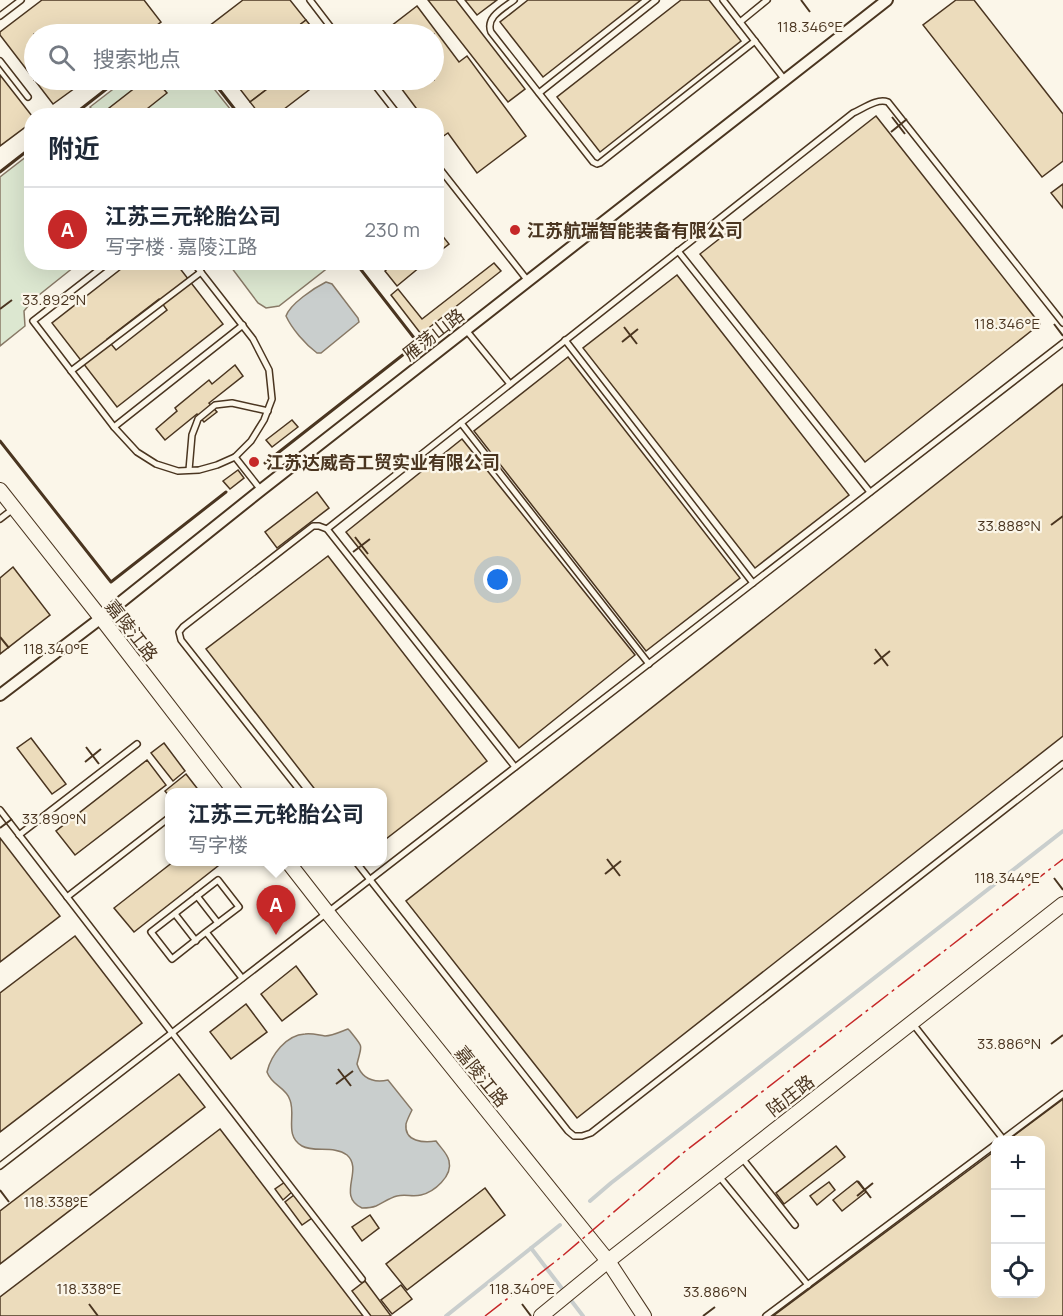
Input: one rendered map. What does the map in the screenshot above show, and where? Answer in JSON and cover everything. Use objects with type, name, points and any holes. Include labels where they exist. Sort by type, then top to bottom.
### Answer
[{"type":"street","name":"雁荡山路","points":[[0,695],[887,0]]},
{"type":"street","name":"嘉陵江路","points":[[0,490],[232,788]]},
{"type":"street","name":"嘉陵江路","points":[[292,866],[608,1261],[644,1316]]},
{"type":"street","name":"陆庄路","points":[[541,1316],[1063,904]]},
{"type":"lane","points":[[0,16],[21,0]]},
{"type":"lane","points":[[310,0],[328,24]]},
{"type":"lane","points":[[514,0],[495,15],[489,27],[593,162],[597,164],[755,41]]},
{"type":"lane","points":[[539,93],[656,0]]},
{"type":"lane","points":[[723,0],[785,80]]},
{"type":"lane","points":[[740,22],[767,0]]},
{"type":"lane","points":[[0,62],[28,97]]},
{"type":"lane","points":[[379,90],[393,108]]},
{"type":"lane","points":[[327,529],[854,113],[883,100],[888,102],[1063,323]]},
{"type":"lane","points":[[444,174],[528,281]]},
{"type":"lane","points":[[678,251],[870,492]]},
{"type":"lane","points":[[72,371],[201,272],[253,339],[269,370],[272,399],[264,420],[251,441],[235,457],[218,465],[178,471],[156,464],[137,452],[114,427],[33,321],[99,270]]},
{"type":"lane","points":[[114,427],[243,325]]},
{"type":"lane","points":[[466,330],[510,384]]},
{"type":"lane","points":[[565,340],[753,583]]},
{"type":"lane","points":[[387,866],[1063,343]]},
{"type":"lane","points":[[189,470],[192,435],[198,419],[215,405],[232,403],[268,411]]},
{"type":"lane","points":[[460,423],[649,664]]},
{"type":"lane","points":[[235,457],[261,489]]},
{"type":"lane","points":[[0,519],[14,508]]},
{"type":"lane","points":[[299,788],[181,640],[178,632],[313,526],[319,525],[327,529],[515,767]]},
{"type":"lane","points":[[19,835],[137,744]]},
{"type":"lane","points":[[360,866],[568,1131],[574,1136],[582,1136],[591,1133],[1063,764]]},
{"type":"lane","points":[[0,810],[362,1279]]},
{"type":"lane","points":[[67,897],[165,821]]},
{"type":"lane","points":[[0,1166],[387,866]]},
{"type":"lane","points":[[218,880],[239,907],[172,959],[151,932],[197,896],[218,880]]},
{"type":"lane","points":[[197,896],[218,923]]},
{"type":"lane","points":[[175,914],[196,940]]},
{"type":"lane","points":[[206,932],[242,978]]},
{"type":"lane","points":[[912,1023],[1000,1136]]},
{"type":"lane","points":[[1006,1136],[1063,1094]]},
{"type":"lane","points":[[766,1316],[991,1148]]},
{"type":"lane","points":[[741,1157],[795,1225]]},
{"type":"lane","points":[[718,1175],[808,1285]]},
{"type":"green space","points":[[112,90],[215,90],[229,108],[91,108]]},
{"type":"green space","points":[[24,158],[24,270],[70,270],[34,299],[24,311],[25,326],[0,346],[0,177]]},
{"type":"green space","points":[[233,270],[325,270],[279,306],[266,308],[258,303]]},
{"type":"shaded area","points":[[326,282],[332,284],[359,322],[321,353],[317,353],[299,336],[286,316],[297,302]]},
{"type":"shaded area","points":[[348,1029],[361,1046],[357,1064],[362,1073],[369,1079],[388,1080],[412,1110],[406,1124],[408,1135],[416,1140],[436,1141],[447,1156],[449,1167],[445,1178],[437,1187],[426,1193],[418,1196],[397,1196],[374,1207],[362,1208],[351,1197],[353,1168],[347,1155],[336,1150],[307,1148],[293,1137],[290,1100],[267,1072],[272,1059],[280,1047],[298,1035],[328,1036]]},
{"type":"building","points":[[42,0],[144,0],[161,22],[158,24],[24,24],[24,66],[0,35],[0,32]]},
{"type":"building","points":[[243,0],[290,0],[306,20],[301,24],[212,24]]},
{"type":"building","points":[[428,0],[456,0],[525,89],[508,102]]},
{"type":"building","points":[[465,0],[497,0],[477,15]]},
{"type":"building","points":[[528,0],[641,0],[543,77],[500,22]]},
{"type":"building","points":[[681,0],[709,0],[741,41],[600,152],[557,97]]},
{"type":"building","points":[[956,0],[974,0],[1063,114],[1063,161],[1042,177],[923,25]]},
{"type":"building","points":[[417,6],[430,24],[394,24]]},
{"type":"building","points":[[444,42],[459,62],[467,56],[526,136],[477,173],[448,133],[444,136],[444,108],[416,108],[402,90],[444,90]]},
{"type":"building","points":[[0,75],[26,108],[24,128],[0,146]]},
{"type":"building","points":[[42,90],[72,90],[53,104]]},
{"type":"building","points":[[132,90],[164,90],[167,93],[148,108],[109,108]]},
{"type":"building","points":[[241,90],[266,90],[250,102]]},
{"type":"building","points":[[266,90],[309,90],[285,108],[255,108],[250,102]]},
{"type":"building","points":[[876,116],[1040,324],[865,462],[700,254]]},
{"type":"building","points":[[1063,184],[1063,208],[1051,193]]},
{"type":"building","points":[[444,238],[449,244],[444,248]]},
{"type":"building","points":[[494,263],[501,271],[421,334],[391,295],[398,289],[422,319]]},
{"type":"building","points":[[120,270],[181,270],[223,324],[117,407],[52,323]],"holes":[[[159,299],[167,310],[116,350],[107,339]]]},
{"type":"building","points":[[386,270],[416,270],[397,286]]},
{"type":"building","points":[[677,275],[849,495],[755,568],[583,348]]},
{"type":"building","points":[[568,357],[740,578],[646,651],[474,431]]},
{"type":"building","points":[[235,365],[243,376],[209,403],[217,412],[204,422],[197,414],[165,440],[156,429],[177,411],[175,408],[209,380],[212,384]]},
{"type":"building","points":[[1063,384],[1063,736],[577,1118],[406,901]]},
{"type":"building","points":[[292,420],[298,427],[272,447],[266,440]]},
{"type":"building","points":[[462,439],[635,655],[519,748],[346,532]]},
{"type":"building","points":[[238,470],[244,478],[230,489],[223,481]]},
{"type":"building","points":[[317,492],[329,508],[277,548],[265,532]]},
{"type":"building","points":[[328,556],[487,761],[387,838],[387,788],[314,788],[206,649]]},
{"type":"building","points":[[13,567],[50,615],[0,654],[0,578]]},
{"type":"building","points":[[31,738],[66,784],[52,794],[17,748]]},
{"type":"building","points":[[164,743],[185,771],[173,781],[151,753]]},
{"type":"building","points":[[147,760],[166,785],[75,855],[56,831]]},
{"type":"building","points":[[186,774],[197,788],[169,788]]},
{"type":"building","points":[[0,838],[60,916],[0,962]]},
{"type":"building","points":[[168,866],[218,866],[134,932],[114,908]]},
{"type":"building","points":[[75,936],[142,1023],[0,1132],[0,993]]},
{"type":"building","points":[[296,966],[317,994],[282,1021],[261,994]]},
{"type":"building","points":[[246,1004],[267,1032],[231,1059],[210,1032]]},
{"type":"building","points":[[179,1074],[205,1107],[0,1264],[0,1211]]},
{"type":"building","points":[[1063,1099],[1063,1316],[773,1316],[991,1154],[991,1298],[1045,1298],[1045,1136],[1013,1136]]},
{"type":"building","points":[[220,1129],[363,1316],[0,1316],[0,1297]]},
{"type":"building","points":[[836,1146],[845,1157],[784,1204],[776,1193]]},
{"type":"building","points":[[857,1181],[866,1192],[842,1211],[833,1200]]},
{"type":"building","points":[[285,1182],[292,1192],[283,1200],[275,1189]]},
{"type":"building","points":[[829,1182],[835,1190],[817,1205],[810,1196]]},
{"type":"building","points":[[485,1188],[505,1215],[407,1290],[386,1264]]},
{"type":"building","points":[[294,1195],[312,1218],[302,1225],[285,1202]]},
{"type":"building","points":[[370,1215],[379,1228],[362,1241],[352,1227]]},
{"type":"building","points":[[365,1281],[391,1316],[371,1316],[352,1291]]},
{"type":"building","points":[[401,1285],[412,1299],[392,1314],[381,1300]]},
{"type":"waterway","points":[[590,1201],[1063,831]]},
{"type":"waterway","points":[[446,1316],[560,1225]]},
{"type":"waterway","points":[[531,1248],[583,1316]]},
{"type":"wall","points":[[82,108],[105,90]]},
{"type":"wall","points":[[220,90],[234,108]]},
{"type":"wall","points":[[0,172],[24,153]]},
{"type":"wall","points":[[265,463],[418,343],[361,270]]},
{"type":"wall","points":[[0,441],[111,582],[226,492]]},
{"type":"power","points":[[485,1316],[560,1258],[683,1153],[1063,859]]},
{"type":"place","name":"江苏航瑞智能装备有限公司","points":[[515,230]]},
{"type":"place","name":"江苏达威奇工贸实业有限公司","points":[[254,462]]},
{"type":"place","name":"江苏三元轮胎公司","points":[[276,935]]}]
